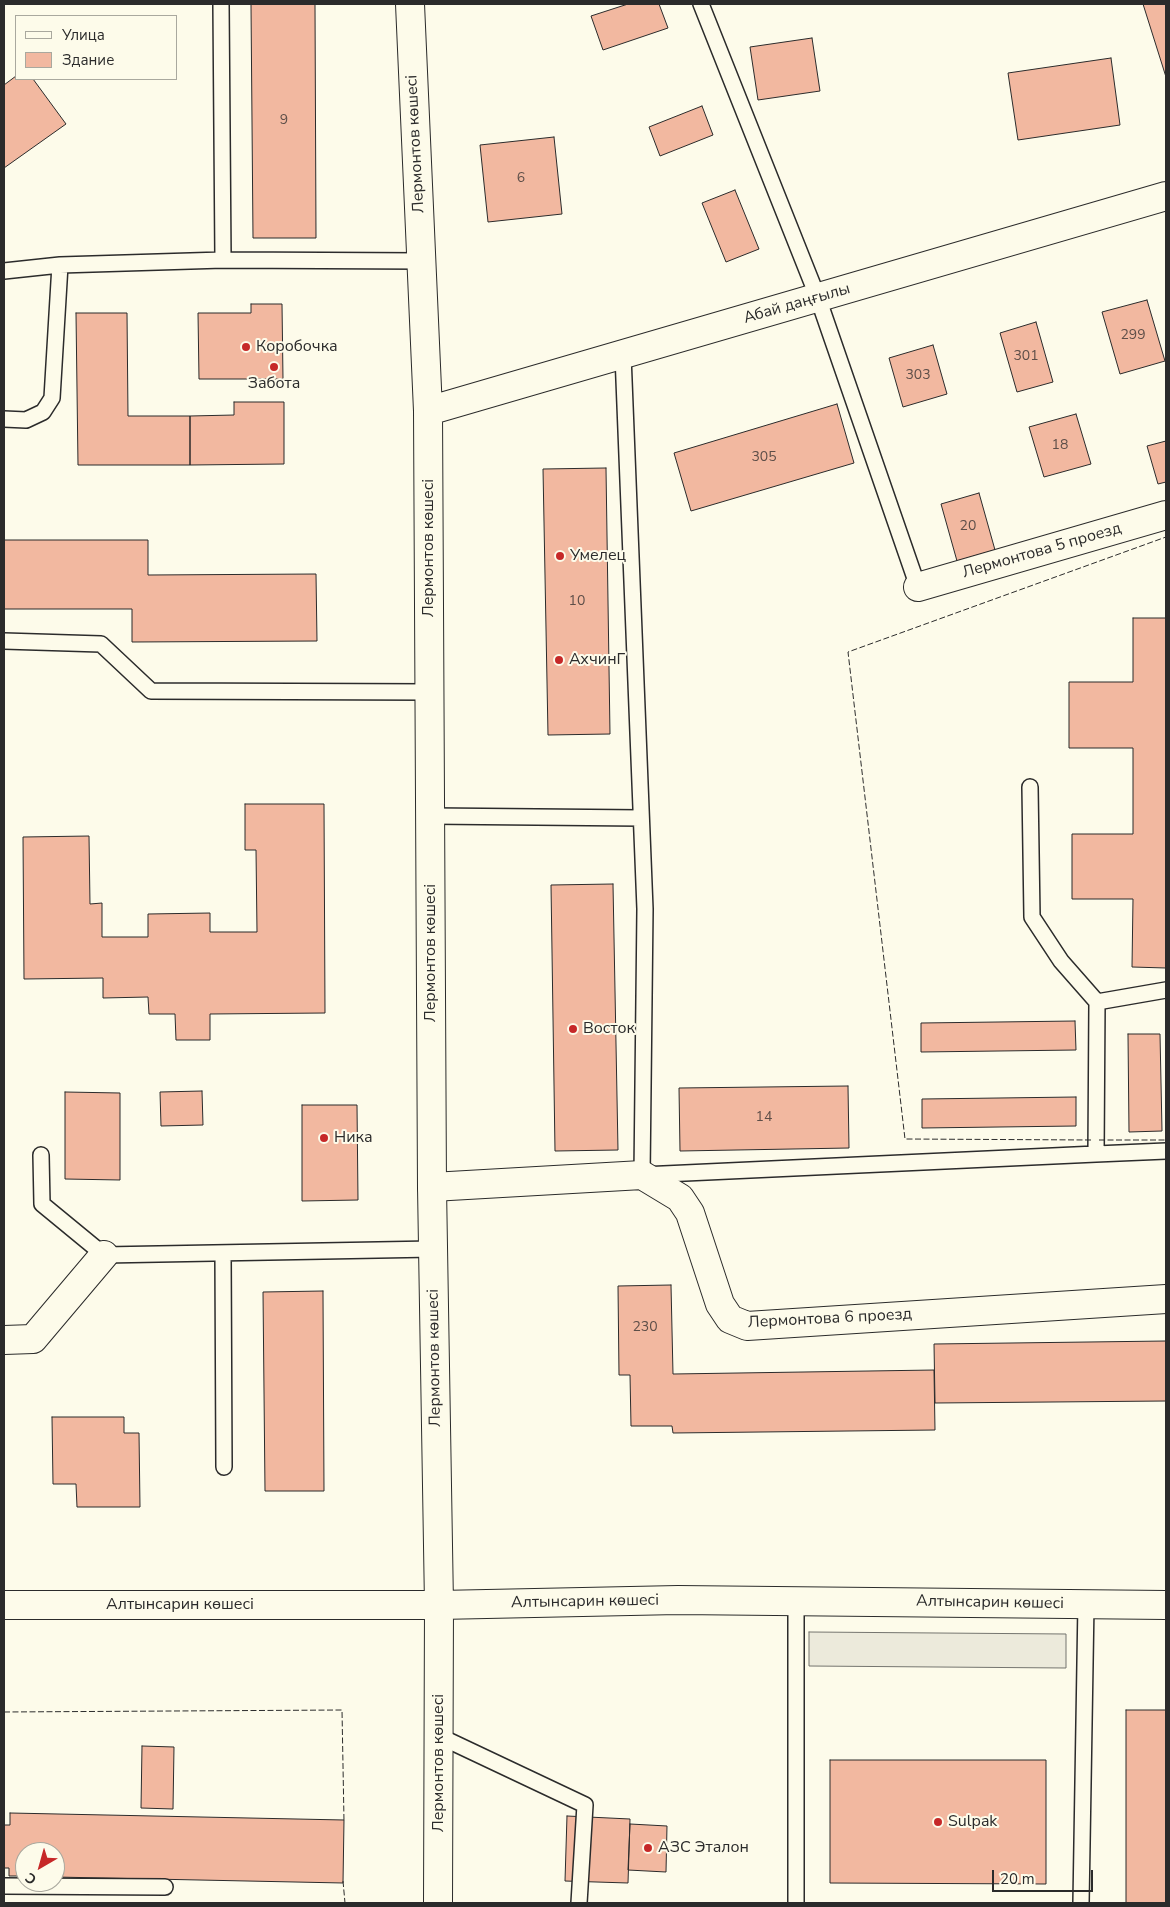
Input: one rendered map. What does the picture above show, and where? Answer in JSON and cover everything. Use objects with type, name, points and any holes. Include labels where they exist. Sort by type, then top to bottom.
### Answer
[{"type":"street","name":"Лермонтов көшесі","points":[[410,4],[428,411],[432,1187],[439,1605],[438,1903]]},
{"type":"street","name":"Абай даңғылы","points":[[428,411],[1166,196]]},
{"type":"street","name":"Лермонтова 5 проезд","points":[[918,587],[1166,514]]},
{"type":"street","points":[[432,1187],[642,1175]]},
{"type":"street","name":"Лермонтова 6 проезд","points":[[642,1175],[680,1198],[690,1213],[720,1304],[730,1319],[747,1326],[1166,1299]]},
{"type":"street","points":[[4,1340],[33,1339],[104,1255]]},
{"type":"street","name":"Алтынсарин көшесі","points":[[4,1605],[439,1605],[678,1600],[1166,1604]]},
{"type":"lane","points":[[221,4],[223,260]]},
{"type":"lane","points":[[701,4],[818,298],[918,587]]},
{"type":"lane","points":[[4,271],[60,266],[223,260],[422,261]]},
{"type":"lane","points":[[4,419],[26,420],[43,412],[52,398],[60,266]]},
{"type":"lane","points":[[623,355],[645,909],[642,1175],[1166,1152]]},
{"type":"lane","points":[[4,641],[101,644],[151,692],[430,692]]},
{"type":"lane","points":[[1030,787],[1032,917],[1062,961],[1097,1002],[1096,1154]]},
{"type":"lane","points":[[431,816],[641,818]]},
{"type":"lane","points":[[1097,1002],[1166,990]]},
{"type":"lane","points":[[41,1155],[42,1204],[104,1255],[433,1249]]},
{"type":"lane","points":[[223,1253],[224,1467]]},
{"type":"lane","points":[[796,1601],[796,1903]]},
{"type":"lane","points":[[1081,1903],[1086,1603]]},
{"type":"lane","points":[[439,1736],[585,1805],[579,1903]]},
{"type":"lane","points":[[4,1886],[165,1887]]},
{"type":"shaded area","points":[[809,1632],[1066,1634],[1066,1668],[809,1666]]},
{"type":"building","points":[[251,4],[315,4],[316,238],[253,238]]},
{"type":"building","points":[[628,4],[659,4],[668,28],[603,50],[591,16]]},
{"type":"building","points":[[1143,4],[1166,4],[1166,77]]},
{"type":"building","points":[[812,38],[820,91],[758,100],[750,47]]},
{"type":"building","points":[[1111,58],[1120,125],[1018,140],[1008,73]]},
{"type":"building","points":[[15,77],[15,80],[34,80],[66,124],[4,168],[4,85]]},
{"type":"building","points":[[702,106],[713,135],[660,156],[649,127]]},
{"type":"building","points":[[554,137],[562,214],[488,222],[480,145]]},
{"type":"building","points":[[735,190],[759,249],[726,262],[702,203]]},
{"type":"building","points":[[1147,300],[1165,361],[1120,374],[1102,312]]},
{"type":"building","points":[[251,304],[282,304],[283,379],[199,379],[198,313],[251,313]]},
{"type":"building","points":[[76,313],[127,313],[128,416],[190,416],[190,465],[78,465]]},
{"type":"building","points":[[1036,322],[1053,382],[1017,392],[1000,333]]},
{"type":"building","points":[[933,345],[947,394],[903,407],[889,358]]},
{"type":"building","points":[[234,402],[284,402],[284,464],[190,465],[190,416],[234,415]]},
{"type":"building","points":[[837,404],[854,463],[691,511],[674,453]]},
{"type":"building","points":[[1076,414],[1091,464],[1044,477],[1029,427]]},
{"type":"building","points":[[1166,441],[1166,482],[1158,484],[1147,446]]},
{"type":"building","points":[[606,468],[610,734],[548,735],[543,469]]},
{"type":"building","points":[[979,493],[995,550],[957,561],[941,504]]},
{"type":"building","points":[[4,540],[148,540],[148,575],[316,574],[317,641],[132,642],[132,609],[4,609]]},
{"type":"building","points":[[1133,618],[1166,618],[1166,968],[1132,967],[1133,899],[1072,899],[1072,834],[1133,834],[1133,748],[1069,748],[1069,682],[1133,682]]},
{"type":"building","points":[[245,804],[324,804],[325,1013],[210,1014],[210,1040],[176,1040],[175,1014],[149,1014],[148,997],[103,998],[103,978],[24,979],[23,837],[89,836],[90,904],[102,903],[102,937],[148,937],[148,914],[210,913],[210,932],[257,932],[256,850],[245,850]]},
{"type":"building","points":[[613,884],[618,1150],[555,1151],[551,885]]},
{"type":"building","points":[[1075,1021],[1076,1050],[921,1052],[921,1023]]},
{"type":"building","points":[[1128,1034],[1160,1034],[1162,1131],[1129,1132]]},
{"type":"building","points":[[848,1086],[849,1148],[680,1151],[679,1088]]},
{"type":"building","points":[[202,1091],[203,1125],[161,1126],[160,1092]]},
{"type":"building","points":[[65,1092],[120,1093],[120,1180],[65,1179]]},
{"type":"building","points":[[1076,1097],[1076,1126],[922,1128],[922,1099]]},
{"type":"building","points":[[302,1105],[357,1105],[358,1200],[302,1201]]},
{"type":"building","points":[[671,1285],[673,1374],[934,1370],[935,1430],[673,1433],[672,1426],[631,1426],[630,1375],[619,1375],[618,1286]]},
{"type":"building","points":[[323,1291],[324,1491],[265,1491],[263,1292]]},
{"type":"building","points":[[1166,1341],[1166,1401],[935,1403],[934,1344]]},
{"type":"building","points":[[52,1417],[124,1417],[124,1433],[139,1433],[140,1507],[77,1507],[76,1484],[53,1484]]},
{"type":"building","points":[[1126,1710],[1166,1710],[1166,1903],[1126,1903]]},
{"type":"building","points":[[142,1746],[174,1747],[173,1809],[141,1808]]},
{"type":"building","name":"Sulpak","points":[[830,1760],[1046,1760],[1046,1884],[830,1883]]},
{"type":"building","points":[[10,1813],[344,1820],[343,1883],[65,1877],[65,1842],[15,1842],[15,1876],[9,1876],[9,1868],[4,1868],[4,1825],[10,1825]]},
{"type":"building","points":[[567,1816],[630,1819],[628,1883],[565,1881]]},
{"type":"building","name":"АЗС Эталон","points":[[630,1824],[667,1826],[666,1872],[628,1870]]},
{"type":"fence","points":[[1091,1140],[905,1139],[848,652],[1166,537]]},
{"type":"fence","points":[[1099,1140],[1166,1140]]},
{"type":"fence","points":[[4,1712],[342,1710],[344,1821]]},
{"type":"fence","points":[[343,1881],[345,1903]]},
{"type":"place","name":"Коробочка","points":[[246,347]]},
{"type":"place","name":"Забота","points":[[274,367]]},
{"type":"place","name":"Умелец","points":[[560,556]]},
{"type":"place","name":"АхчинГ","points":[[559,660]]},
{"type":"place","name":"Восток","points":[[573,1029]]},
{"type":"place","name":"Ника","points":[[324,1138]]},
{"type":"place","name":"Sulpak","points":[[938,1822]]},
{"type":"place","name":"АЗС Эталон","points":[[648,1848]]}]
